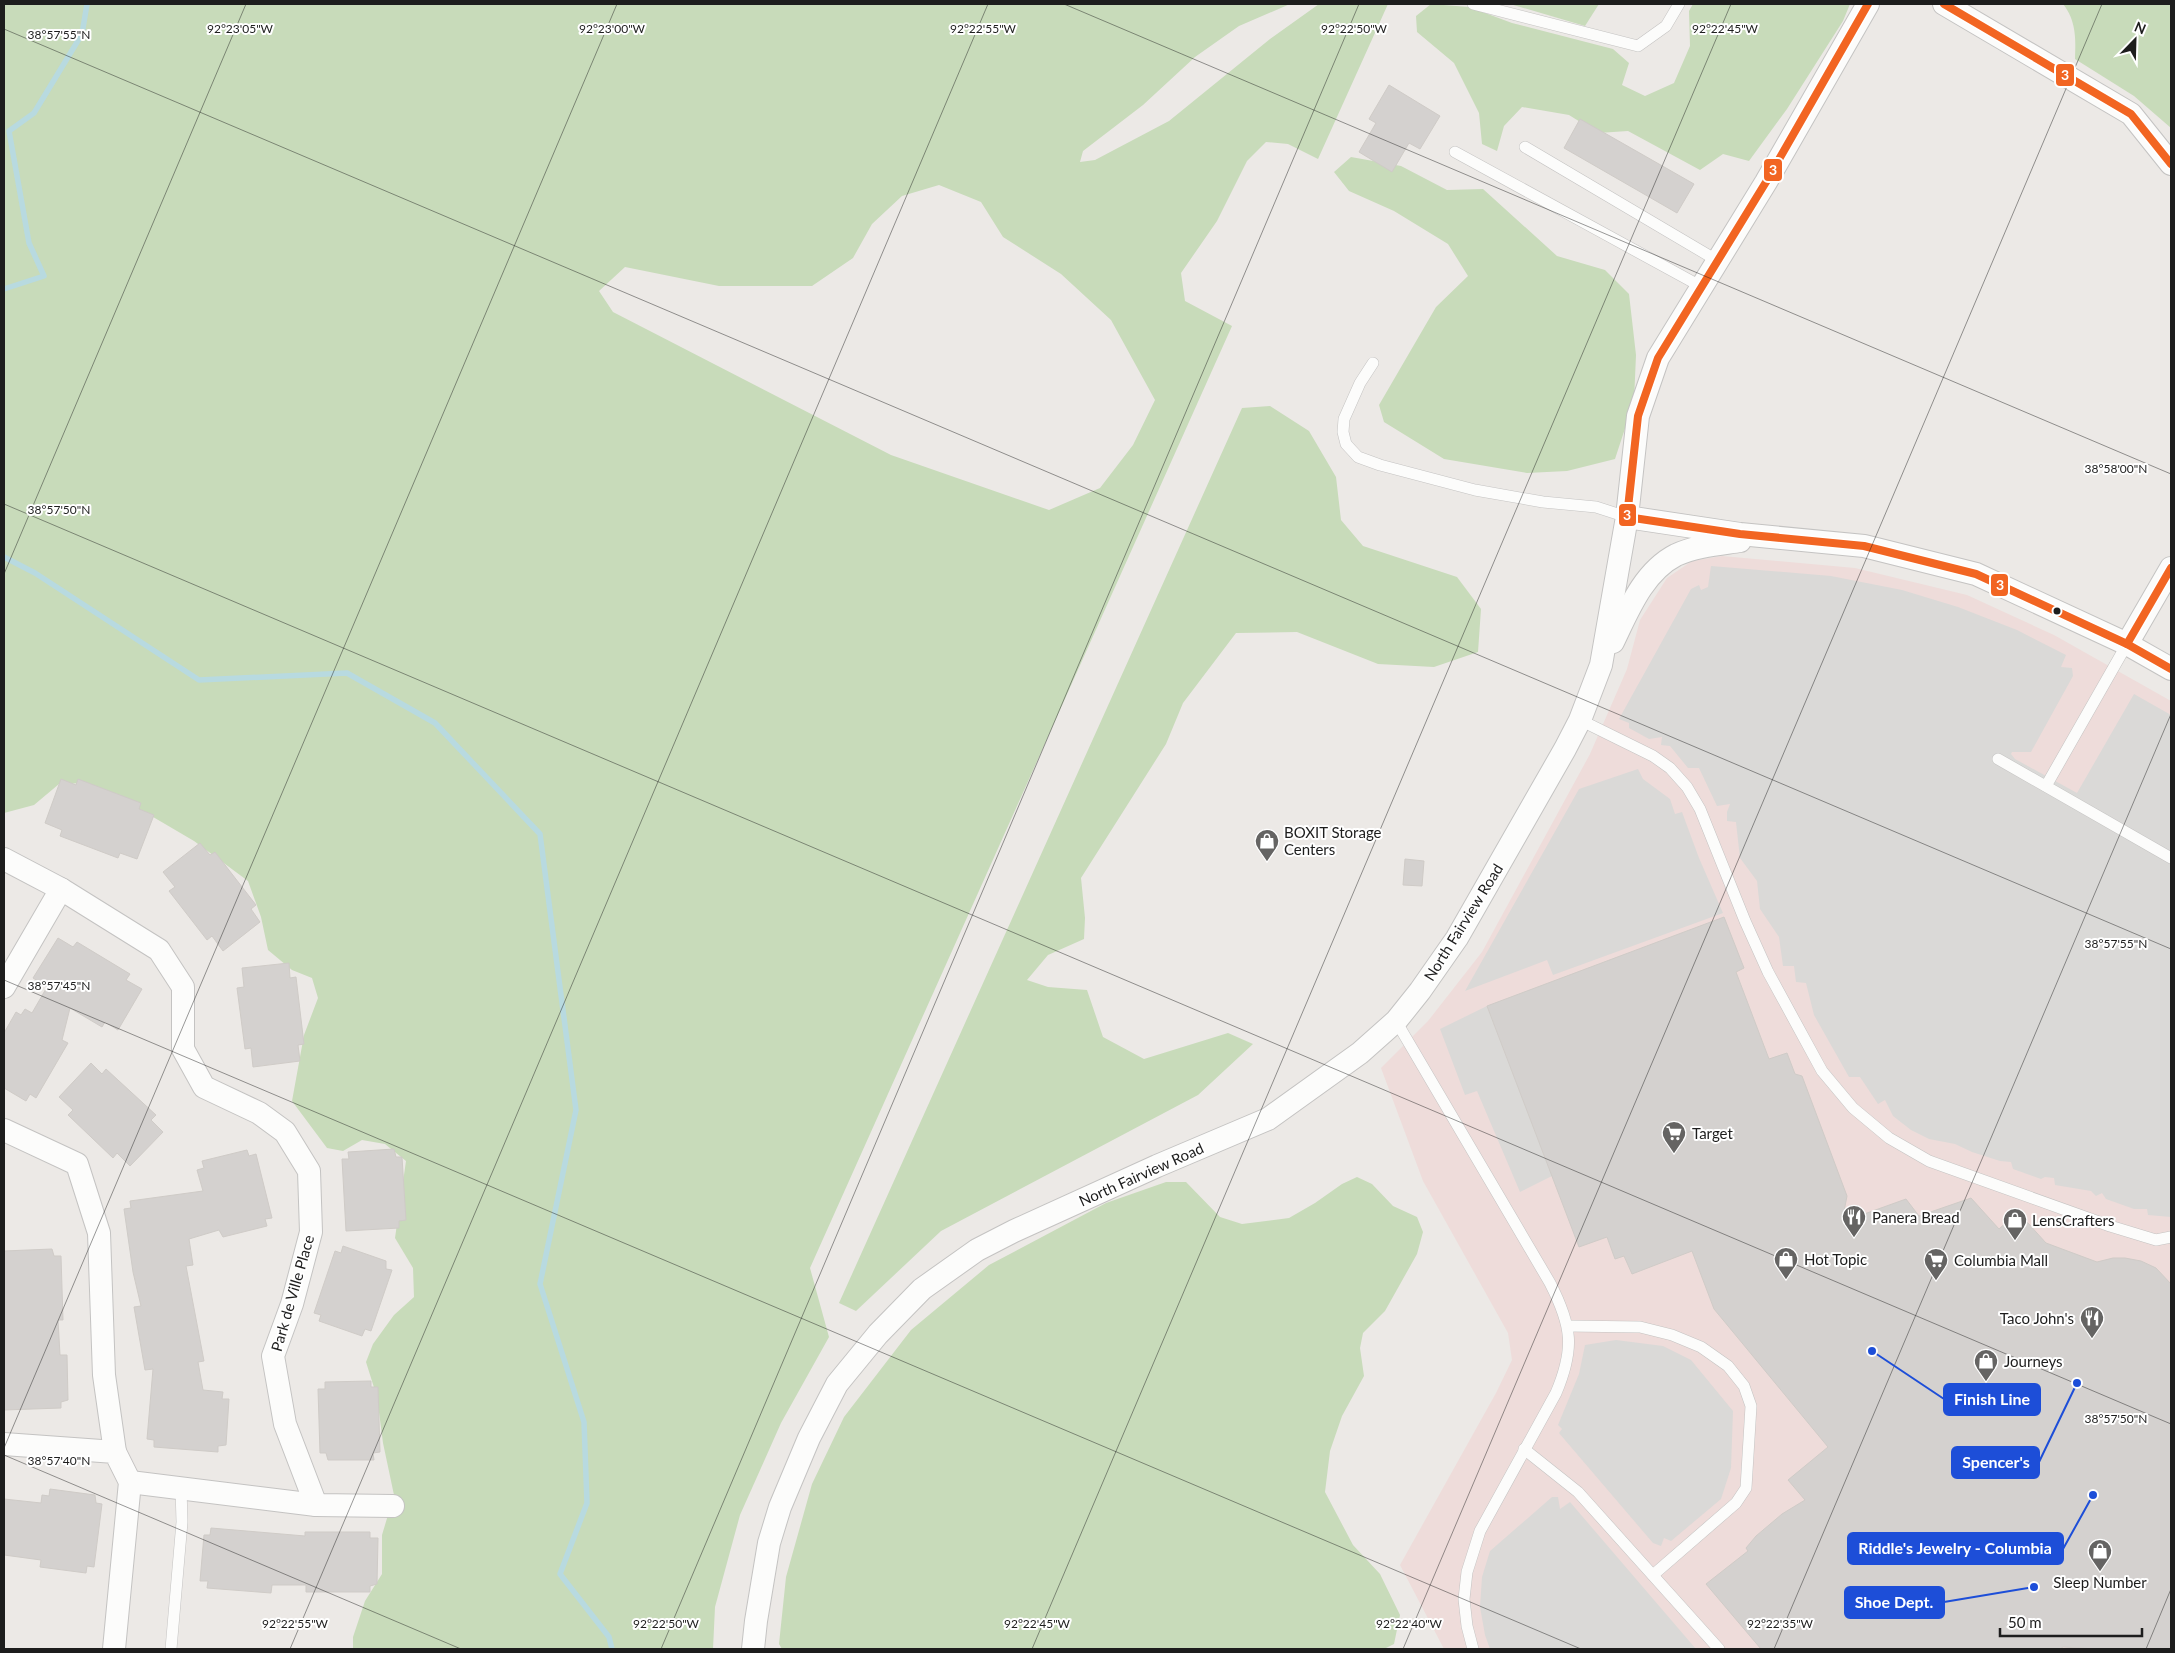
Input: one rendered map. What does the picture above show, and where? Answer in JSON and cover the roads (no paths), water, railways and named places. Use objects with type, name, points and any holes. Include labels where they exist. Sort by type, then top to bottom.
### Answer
[{"type":"street","name":"North Fairview Road","points":[[753,1649],[769,1543],[780,1507],[809,1438],[837,1384],[878,1334],[922,1289],[977,1250],[1014,1231],[1268,1118],[1360,1053],[1396,1021],[1457,938],[1580,720],[1601,665],[1627,517],[1638,416],[1658,358],[1766,182],[1868,4]]},
{"type":"street","points":[[1944,4],[2131,114],[2171,164]]},
{"type":"street","points":[[1627,517],[1775,537],[1864,546],[1976,574],[2127,644],[2171,669]]},
{"type":"street","points":[[1601,665],[1637,594],[1656,571],[1676,556],[1710,545],[1775,537]]},
{"type":"street","points":[[2127,644],[2171,568]]},
{"type":"street","name":"Park de Ville Place","points":[[4,859],[61,889],[159,950],[183,987],[182,1049],[204,1087],[259,1113],[285,1132],[309,1171],[311,1232],[292,1304],[273,1356],[285,1424],[316,1505]]},
{"type":"street","points":[[4,987],[61,889]]},
{"type":"street","points":[[4,1130],[76,1164],[99,1233],[104,1376],[115,1452],[130,1482],[114,1649]]},
{"type":"street","points":[[4,1444],[115,1452]]},
{"type":"street","points":[[130,1482],[316,1505],[393,1506]]},
{"type":"lane","points":[[1473,4],[1638,46],[1666,26],[1679,4]]},
{"type":"lane","points":[[1525,147],[1718,261]]},
{"type":"lane","points":[[1455,152],[1702,286]]},
{"type":"lane","points":[[1373,363],[1360,383],[1344,420],[1343,432],[1346,444],[1358,457],[1380,465],[1475,490],[1543,502],[1596,507],[1627,517]]},
{"type":"lane","points":[[2046,786],[2127,644]]},
{"type":"lane","points":[[1580,720],[1653,756],[1670,768],[1687,788],[1700,809],[1745,921],[1768,972],[1822,1071],[1853,1108],[1889,1138],[1929,1161],[2110,1226],[2156,1240],[2171,1237]]},
{"type":"lane","points":[[1998,759],[2171,858]]},
{"type":"lane","points":[[1396,1021],[1550,1283],[1562,1306],[1568,1326],[1569,1350],[1564,1375],[1480,1531],[1467,1572],[1464,1599],[1467,1626],[1473,1649]]},
{"type":"lane","points":[[1568,1326],[1640,1327],[1679,1338],[1701,1348],[1728,1366],[1744,1386],[1751,1406],[1746,1488],[1736,1503],[1653,1575]]},
{"type":"lane","points":[[1524,1449],[1578,1492],[1719,1649]]},
{"type":"lane","points":[[171,1649],[182,1522],[182,1488]]},
{"type":"waterway","points":[[4,289],[44,276],[29,243],[9,131],[34,113],[82,34],[87,4]]},
{"type":"waterway","points":[[4,557],[35,573],[199,680],[347,673],[435,723],[540,834],[576,1110],[540,1284],[584,1422],[587,1503],[560,1574],[609,1637],[612,1649]]},
{"type":"place","name":"BOXIT Storage Centers","points":[[1267,862]]},
{"type":"place","name":"Target","points":[[1674,1154]]},
{"type":"place","name":"Panera Bread","points":[[1854,1238]]},
{"type":"place","name":"LensCrafters","points":[[2015,1241]]},
{"type":"place","name":"Hot Topic","points":[[1786,1280]]},
{"type":"place","name":"Columbia Mall","points":[[1936,1281]]},
{"type":"place","name":"Taco John's","points":[[2092,1339]]},
{"type":"place","name":"Finish Line","points":[[1872,1351]]},
{"type":"place","name":"Journeys","points":[[1986,1382]]},
{"type":"place","name":"Spencer's","points":[[2077,1383]]},
{"type":"place","name":"Riddle's Jewelry - Columbia","points":[[2093,1495]]},
{"type":"place","name":"Sleep Number","points":[[2100,1572]]},
{"type":"place","name":"Shoe Dept.","points":[[2034,1587]]}]
